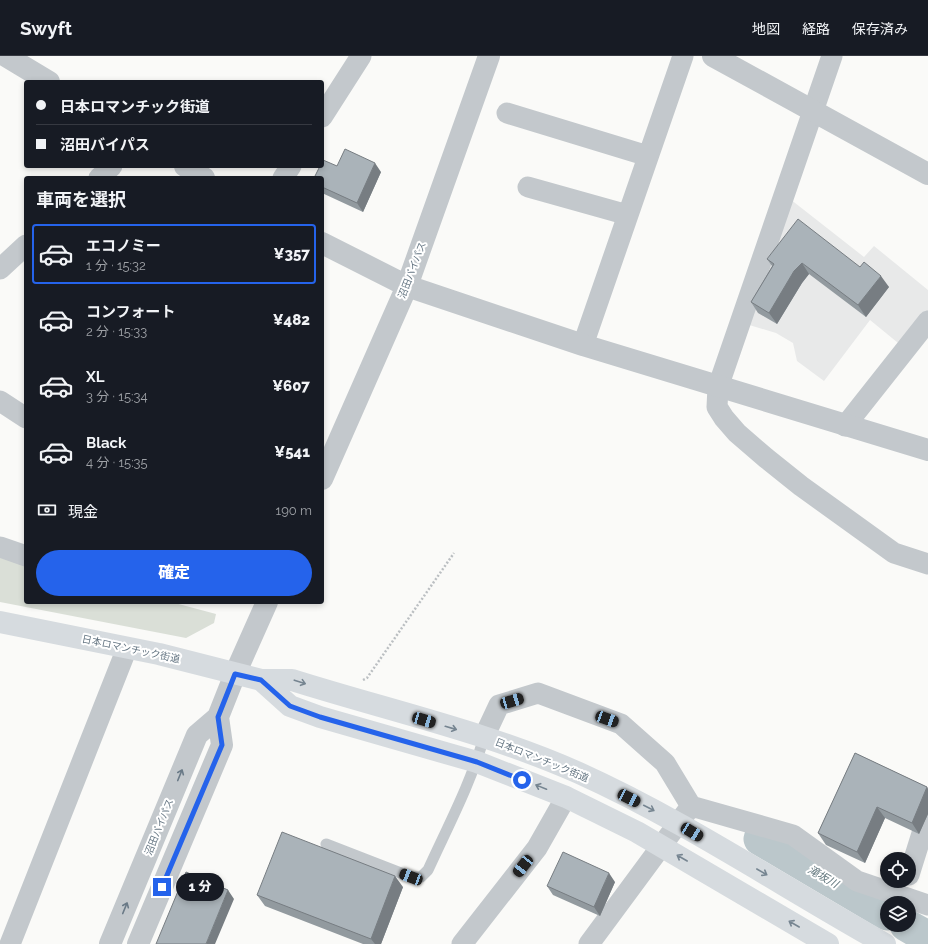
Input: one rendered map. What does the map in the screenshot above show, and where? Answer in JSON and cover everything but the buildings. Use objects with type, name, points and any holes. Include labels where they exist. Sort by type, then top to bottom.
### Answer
[{"type":"highway","name":"日本ロマンチック街道","points":[[0,622],[127,648],[261,680],[292,680],[484,738],[578,773],[679,824],[885,944]]},
{"type":"highway","name":"日本ロマンチック街道","points":[[261,680],[290,706],[314,715],[477,762],[566,797],[662,846],[825,943]]},
{"type":"street","points":[[324,114],[360,56]]},
{"type":"street","name":"沼田バイパス","points":[[324,474],[407,286],[489,56]]},
{"type":"street","points":[[583,345],[683,56]]},
{"type":"street","points":[[713,56],[928,174]]},
{"type":"street","points":[[832,56],[718,387],[717,407],[737,433],[801,486],[894,553],[928,564]]},
{"type":"street","points":[[18,59],[46,80]]},
{"type":"street","points":[[507,113],[648,156]]},
{"type":"street","points":[[101,176],[110,168]]},
{"type":"street","points":[[188,168],[201,176]]},
{"type":"street","points":[[528,187],[628,215]]},
{"type":"street","points":[[324,244],[407,286],[583,345],[845,426],[928,450]]},
{"type":"street","points":[[0,269],[24,247]]},
{"type":"street","points":[[845,426],[928,321]]},
{"type":"street","points":[[0,402],[24,417]]},
{"type":"street","points":[[0,547],[24,555]]},
{"type":"street","name":"沼田バイパス","points":[[110,944],[197,736],[218,717],[235,674],[266,604]]},
{"type":"street","points":[[10,944],[127,648]]},
{"type":"street","points":[[484,738],[499,705],[538,693],[621,724],[665,763],[691,806],[793,835],[857,881],[905,889],[928,905]]},
{"type":"street","name":"沼田バイパス","points":[[138,944],[222,745],[218,717]]},
{"type":"street","points":[[462,944],[537,848],[566,797]]},
{"type":"street","points":[[589,944],[691,806]]},
{"type":"street","points":[[916,853],[928,814]]},
{"type":"lane","points":[[326,844],[411,877],[421,876],[428,870],[477,762],[484,738]]},
{"type":"path","points":[[360,681],[368,678],[454,553]]},
{"type":"shaded area","points":[[790,199],[864,257],[874,246],[928,290],[928,314],[903,347],[870,320],[824,381],[797,361],[793,343],[776,333],[746,324]]},
{"type":"shaded area","points":[[0,553],[24,562],[24,604],[178,604],[216,614],[214,623],[186,638],[0,602]]},
{"type":"waterway","name":"滝坂川","points":[[760,839],[880,910]]},
{"type":"waterway","name":"滝坂川","points":[[916,931],[920,933]]},
{"type":"route","points":[[162,887],[222,745],[218,717],[235,674],[261,680],[290,706],[320,717],[477,762],[522,780]]}]
